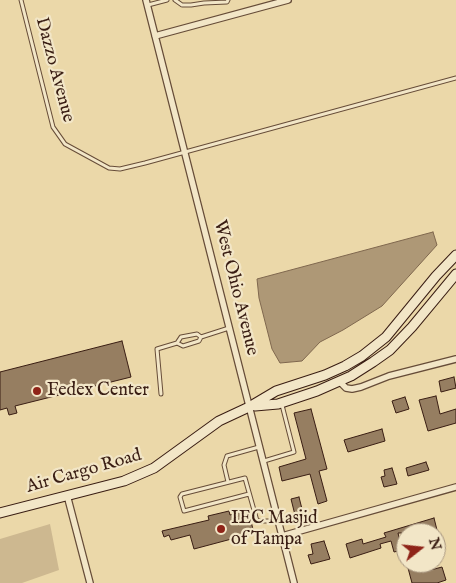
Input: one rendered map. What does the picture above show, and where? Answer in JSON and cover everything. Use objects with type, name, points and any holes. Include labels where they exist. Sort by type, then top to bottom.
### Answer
[{"type":"street","points":[[155,36],[288,0]]},
{"type":"street","name":"West Ohio Avenue","points":[[147,3],[294,583]]},
{"type":"street","name":"Air Cargo Road","points":[[0,513],[124,481],[154,468],[219,421],[250,407],[276,391],[325,375],[345,366],[386,337],[456,254]]},
{"type":"street","name":"Air Cargo Road","points":[[250,407],[281,402],[317,391],[340,382],[373,362],[390,350],[412,328],[456,274]]},
{"type":"street","points":[[340,382],[346,388],[352,389],[389,376],[456,358]]},
{"type":"street","points":[[282,536],[456,487]]},
{"type":"street","points":[[67,495],[90,583]]},
{"type":"lane","name":"Dazzo Avenue","points":[[21,0],[53,127],[65,144],[109,168],[120,169],[185,152]]},
{"type":"lane","points":[[147,3],[167,0]]},
{"type":"lane","points":[[175,0],[182,5],[191,5],[227,2],[228,0]]},
{"type":"lane","points":[[185,152],[456,78]]},
{"type":"lane","points":[[177,343],[183,346],[199,341],[201,337],[229,328]]},
{"type":"lane","points":[[161,394],[157,349],[177,343],[181,337],[197,334],[201,337]]},
{"type":"lane","points":[[263,462],[294,452],[281,402]]},
{"type":"lane","points":[[228,482],[224,465],[227,456],[260,447]]},
{"type":"lane","points":[[249,494],[184,511],[180,497],[182,494],[245,478],[257,521],[278,520]]},
{"type":"shaded area","points":[[433,232],[437,245],[382,306],[320,342],[302,361],[280,363],[272,349],[259,298],[257,279]]},
{"type":"shaded area","points":[[50,524],[59,570],[22,583],[0,583],[0,539]]},
{"type":"building","name":"Fedex Center","points":[[122,341],[131,377],[15,406],[17,413],[9,415],[7,408],[0,410],[0,372]]},
{"type":"building","points":[[454,377],[456,388],[441,392],[439,381]]},
{"type":"building","points":[[436,396],[440,414],[456,409],[456,423],[428,431],[419,400]]},
{"type":"building","points":[[405,397],[409,409],[396,413],[392,401]]},
{"type":"building","points":[[311,409],[327,469],[319,471],[327,501],[318,504],[310,474],[282,481],[279,467],[306,459],[294,413]]},
{"type":"building","points":[[382,429],[385,441],[348,452],[344,440]]},
{"type":"building","points":[[426,462],[429,470],[408,476],[406,468]]},
{"type":"building","points":[[392,468],[397,484],[384,487],[381,477],[385,476],[384,470]]},
{"type":"building","points":[[299,497],[303,513],[295,515],[291,499]]},
{"type":"building","name":"IEC Masjid of Tampa","points":[[248,510],[254,533],[194,549],[190,535],[171,540],[169,535],[164,537],[162,531],[209,520],[208,516],[229,511],[230,515]]},
{"type":"building","points":[[434,518],[435,523],[417,523]]},
{"type":"building","points":[[396,529],[396,552],[394,552],[391,541],[380,544],[381,548],[350,558],[346,544],[362,539],[363,544],[386,537],[384,533]]},
{"type":"building","points":[[324,541],[330,559],[311,564],[308,555],[313,554],[311,544]]},
{"type":"building","points":[[409,573],[444,573],[446,580],[437,583],[412,583]]},
{"type":"place","name":"Fedex Center","points":[[37,391]]},
{"type":"place","name":"IEC Masjid of Tampa","points":[[221,529]]}]
